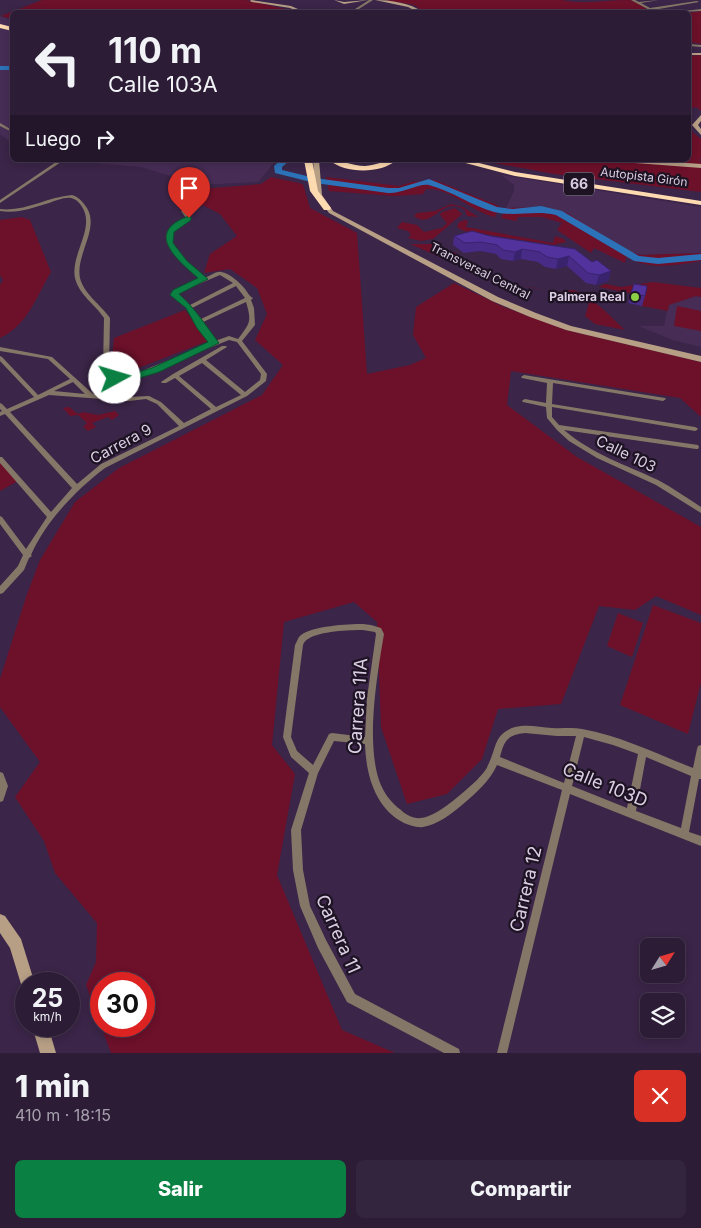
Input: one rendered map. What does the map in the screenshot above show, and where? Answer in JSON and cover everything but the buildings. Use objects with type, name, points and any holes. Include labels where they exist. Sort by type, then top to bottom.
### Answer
[{"type":"highway","points":[[309,162],[318,180],[315,195],[327,208]]},
{"type":"highway","points":[[337,162],[345,166],[359,168],[380,166],[389,162]]},
{"type":"highway","name":"Autopista Girón","points":[[464,162],[484,168],[701,203]]},
{"type":"highway","name":"Autopista Girón","points":[[477,162],[553,177],[701,195]]},
{"type":"main road","points":[[252,0],[297,10]]},
{"type":"main road","points":[[336,0],[346,3],[366,0]]},
{"type":"main road","points":[[377,0],[409,6],[417,10]]},
{"type":"main road","points":[[701,116],[695,123],[701,133]]},
{"type":"main road","name":"Transversal Central","points":[[316,162],[318,180],[328,199],[339,210],[510,300],[559,318],[701,352]]},
{"type":"main road","name":"Transversal Central","points":[[318,180],[322,162]]},
{"type":"main road","points":[[648,162],[701,166]]},
{"type":"main road","name":"Transversal Central","points":[[327,208],[341,218],[480,291],[533,315],[569,328],[701,359]]},
{"type":"main road","points":[[0,921],[16,944],[24,972]]},
{"type":"main road","points":[[43,1037],[47,1052]]},
{"type":"street","points":[[356,10],[371,0]]},
{"type":"street","points":[[633,0],[650,9],[697,2]]},
{"type":"street","points":[[638,3],[657,0]]},
{"type":"street","points":[[0,202],[59,162]]},
{"type":"street","points":[[0,210],[13,212],[64,197],[75,197],[79,200],[90,222],[89,231],[79,248],[76,260],[77,276],[84,293],[107,318],[106,368],[109,376],[115,378],[133,377],[214,343],[229,338],[239,341],[252,325],[250,298],[236,284],[220,273],[174,293],[189,307],[214,343]]},
{"type":"street","points":[[183,210],[189,218],[171,230],[168,236],[170,243],[184,263],[204,279]]},
{"type":"street","points":[[189,307],[236,284]]},
{"type":"street","points":[[198,322],[250,298]]},
{"type":"street","name":"Carrera 9","points":[[0,589],[19,570],[28,556],[33,542],[75,487],[103,466],[245,395],[265,377],[239,341]]},
{"type":"street","points":[[164,382],[224,347]]},
{"type":"street","points":[[0,349],[50,358],[91,396]]},
{"type":"street","points":[[0,358],[37,397]]},
{"type":"street","points":[[202,360],[245,395]]},
{"type":"street","points":[[175,375],[216,410]]},
{"type":"street","points":[[524,377],[663,400]]},
{"type":"street","points":[[3,413],[73,380]]},
{"type":"street","points":[[550,381],[549,417],[558,427],[696,447]]},
{"type":"street","points":[[48,393],[129,400],[147,397],[159,403],[183,426]]},
{"type":"street","points":[[525,402],[695,429]]},
{"type":"street","points":[[0,405],[3,413],[75,487]]},
{"type":"street","name":"Calle 103","points":[[558,427],[589,451],[661,485],[701,510]]},
{"type":"street","points":[[0,459],[51,517]]},
{"type":"street","points":[[0,519],[28,556]]},
{"type":"street","name":"Carrera 11A","points":[[314,772],[294,754],[289,747],[287,737],[299,645],[302,638],[308,635],[342,628],[367,627],[378,630],[380,634],[371,710],[371,764],[384,799],[394,811],[408,820],[421,823],[435,819],[488,775],[496,760]]},
{"type":"street","points":[[496,760],[499,743],[503,736],[509,732],[530,729],[581,733],[698,774]]},
{"type":"street","name":"Carrera 12","points":[[502,1053],[566,786],[581,733]]},
{"type":"street","name":"Carrera 11","points":[[370,741],[332,737],[314,772],[296,830],[298,870],[305,906],[322,944],[351,998],[455,1053]]},
{"type":"street","points":[[684,834],[698,774],[701,749]]},
{"type":"street","points":[[631,812],[642,754]]},
{"type":"street","name":"Calle 103D","points":[[496,760],[566,786],[701,841]]},
{"type":"street","points":[[0,776],[4,786],[0,798]]},
{"type":"shaded area","points":[[42,0],[246,0],[290,10],[16,10]]},
{"type":"shaded area","points":[[384,0],[562,0],[587,2],[629,0],[649,10],[421,10],[414,5]]},
{"type":"shaded area","points":[[701,11],[701,44],[691,42],[691,13]]},
{"type":"shaded area","points":[[10,12],[10,18],[1,16]]},
{"type":"shaded area","points":[[0,16],[10,19],[10,142],[0,134]]},
{"type":"shaded area","points":[[701,55],[701,111],[696,107],[691,108],[691,56]]},
{"type":"shaded area","points":[[691,131],[701,139],[701,159],[699,160],[701,161],[701,192],[554,174],[489,162],[691,162]]},
{"type":"shaded area","points":[[80,162],[274,162],[258,182],[200,185],[141,167]]},
{"type":"shaded area","points":[[501,175],[701,207],[701,253],[640,255],[545,207],[506,208],[514,191],[514,185]]},
{"type":"shaded area","points":[[271,177],[303,184],[310,208],[357,233],[367,374],[410,365],[426,358],[413,335],[416,307],[454,283],[504,307],[566,330],[701,362],[701,417],[680,398],[511,371],[507,405],[577,457],[701,527],[701,615],[656,596],[635,610],[599,606],[561,704],[498,709],[482,759],[447,794],[407,804],[381,727],[377,622],[354,602],[284,622],[272,745],[295,774],[277,875],[342,1030],[395,1053],[111,1053],[105,1037],[155,1037],[155,972],[92,972],[96,962],[97,923],[55,873],[44,841],[15,797],[40,762],[0,707],[0,679],[40,560],[75,502],[119,468],[262,395],[283,365],[255,340],[267,314],[257,288],[230,269],[204,273],[210,254],[237,236],[220,214],[176,191],[261,184]]},
{"type":"shaded area","points":[[326,177],[399,186],[412,182],[435,180],[499,206],[495,217],[435,189],[426,189],[423,194],[394,196],[329,191]]},
{"type":"shaded area","points":[[451,204],[463,207],[478,217],[467,216],[465,210],[457,206],[443,209],[427,219],[414,216],[417,213],[435,211]]},
{"type":"shaded area","points":[[545,207],[567,213],[629,251],[640,255],[701,253],[701,261],[664,266],[645,264],[626,257],[625,263],[594,248],[591,253],[557,230],[562,223],[542,217],[518,217],[516,221],[501,218],[506,208]]},
{"type":"shaded area","points":[[455,208],[462,214],[433,239],[421,241],[408,238],[411,235],[408,231],[397,228],[402,222],[417,225],[424,232],[442,228],[447,223],[440,215],[442,212]]},
{"type":"shaded area","points":[[22,217],[30,220],[51,272],[30,310],[18,326],[0,338],[0,285],[3,280],[0,275],[0,220]]},
{"type":"shaded area","points":[[468,221],[466,227],[553,243],[555,236],[564,239],[566,242],[553,245],[464,231],[457,227],[459,222]]},
{"type":"shaded area","points":[[410,244],[436,244],[445,251],[457,253],[454,259],[440,257]]},
{"type":"shaded area","points":[[653,282],[701,288],[701,297],[696,296],[669,305],[668,311],[642,306],[644,296],[599,287],[605,284],[621,287]]},
{"type":"shaded area","points":[[545,290],[560,292],[572,290],[578,292],[585,296],[600,307],[625,330],[595,324],[585,316],[590,300]]},
{"type":"shaded area","points":[[696,296],[701,297],[701,347],[673,340],[638,326],[664,326],[668,305]]},
{"type":"shaded area","points":[[677,306],[701,311],[701,331],[674,326]]},
{"type":"shaded area","points":[[185,310],[208,341],[123,374],[111,367],[114,338]]},
{"type":"shaded area","points":[[69,407],[78,414],[83,412],[98,415],[115,411],[119,415],[112,420],[108,417],[92,423],[96,427],[88,431],[83,427],[87,423],[78,415],[70,416],[63,408]]},
{"type":"shaded area","points":[[0,460],[18,481],[0,491]]},
{"type":"shaded area","points":[[653,605],[701,623],[701,682],[688,734],[620,705]]},
{"type":"shaded area","points":[[618,613],[643,623],[632,657],[607,646]]},
{"type":"shaded area","points":[[90,976],[90,996],[86,985]]},
{"type":"waterway","points":[[0,68],[10,68]]},
{"type":"waterway","points":[[283,162],[278,166],[278,171],[315,180],[396,191],[429,182],[495,209],[513,212],[541,209],[559,213],[637,259],[658,261],[701,257]]},
{"type":"place","name":"Palmera Real","points":[[635,297]]},
{"type":"route","points":[[115,378],[133,377],[156,370],[214,343],[201,328],[194,313],[174,295],[176,291],[204,279],[184,263],[170,243],[168,236],[171,230],[189,218]]}]
